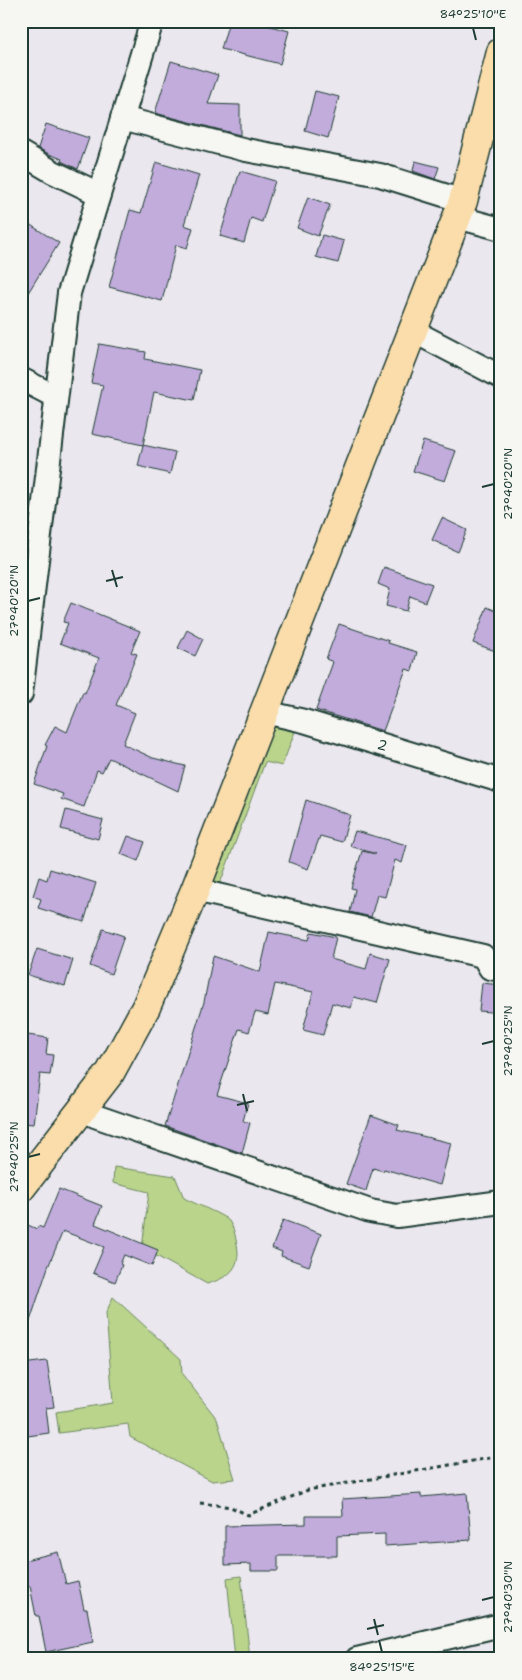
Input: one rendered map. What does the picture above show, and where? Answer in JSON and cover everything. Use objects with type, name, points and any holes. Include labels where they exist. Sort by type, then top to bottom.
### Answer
[{"type":"main road","points":[[21,1188],[110,1073],[146,1007],[196,890],[460,209],[501,52]]},
{"type":"street","points":[[21,694],[29,557],[56,397],[69,293],[150,22]]},
{"type":"street","points":[[122,118],[246,150],[380,175],[460,209],[501,229]]},
{"type":"street","points":[[21,153],[53,172],[99,194]]},
{"type":"street","points":[[413,331],[501,376]]},
{"type":"street","points":[[21,379],[56,397]]},
{"type":"street","name":"2","points":[[265,712],[304,721],[501,780]]},
{"type":"street","points":[[196,890],[483,956],[490,968],[501,970]]},
{"type":"street","points":[[84,1108],[95,1116],[370,1211],[397,1216],[501,1202]]},
{"type":"street","points":[[357,1659],[501,1625]]},
{"type":"path","points":[[200,1503],[231,1507],[248,1515],[308,1490],[501,1456]]},
{"type":"green space","points":[[281,724],[296,729],[282,766],[265,762],[218,889],[211,887],[267,731]]},
{"type":"green space","points":[[114,1167],[175,1176],[184,1198],[226,1218],[232,1226],[238,1249],[236,1264],[229,1274],[207,1284],[142,1248],[149,1192],[113,1183]]},
{"type":"green space","points":[[113,1297],[181,1359],[182,1374],[217,1419],[235,1479],[212,1481],[130,1437],[128,1424],[59,1433],[56,1412],[113,1403],[106,1313]]},
{"type":"green space","points":[[241,1576],[250,1659],[235,1659],[227,1578]]},
{"type":"building","points":[[229,21],[251,21],[289,31],[280,64],[221,49]]},
{"type":"building","points":[[171,61],[218,75],[208,104],[240,105],[240,135],[155,113]]},
{"type":"building","points":[[315,91],[339,97],[328,138],[305,131]]},
{"type":"building","points":[[46,124],[89,138],[78,169],[38,148]]},
{"type":"building","points":[[415,161],[439,167],[435,179],[413,171]]},
{"type":"building","points":[[156,162],[199,175],[184,225],[193,228],[187,248],[176,245],[162,301],[109,287],[130,210],[141,213]]},
{"type":"building","points":[[240,171],[275,181],[262,222],[251,218],[244,243],[220,236]]},
{"type":"building","points":[[308,197],[330,205],[318,236],[297,228]]},
{"type":"building","points":[[21,219],[59,243],[21,304]]},
{"type":"building","points":[[322,235],[344,241],[338,263],[316,257]]},
{"type":"building","points":[[99,344],[146,352],[145,359],[200,370],[194,400],[154,392],[143,445],[92,434],[103,385],[91,383]]},
{"type":"building","points":[[423,441],[456,451],[445,481],[413,471]]},
{"type":"building","points":[[143,445],[175,452],[170,474],[138,466]]},
{"type":"building","points":[[442,518],[467,530],[458,552],[432,540]]},
{"type":"building","points":[[384,567],[432,584],[425,602],[410,596],[406,611],[386,606],[390,589],[378,584]]},
{"type":"building","points":[[71,603],[140,631],[131,652],[137,654],[116,705],[135,713],[123,744],[153,758],[185,766],[178,791],[109,758],[102,772],[97,770],[84,807],[61,799],[63,794],[34,784],[47,746],[45,745],[55,726],[67,732],[99,658],[60,643],[68,623],[63,622]]},
{"type":"building","points":[[487,607],[501,613],[501,653],[473,643]]},
{"type":"building","points":[[339,624],[417,652],[412,671],[406,669],[383,731],[316,710],[333,662],[326,659]]},
{"type":"building","points":[[187,630],[203,639],[195,656],[178,648]]},
{"type":"building","points":[[306,800],[350,815],[342,842],[320,836],[308,869],[289,862]]},
{"type":"building","points":[[66,810],[103,820],[98,839],[61,829]]},
{"type":"building","points":[[355,831],[407,845],[402,863],[395,860],[385,897],[377,895],[371,917],[350,912],[355,889],[351,888],[362,851],[376,854],[350,846]]},
{"type":"building","points":[[128,836],[145,842],[138,861],[121,854]]},
{"type":"building","points":[[50,869],[96,883],[84,922],[38,908],[41,899],[33,896],[39,877],[47,880]]},
{"type":"building","points":[[103,929],[124,936],[111,974],[90,966]]},
{"type":"building","points":[[269,932],[309,940],[311,932],[336,937],[331,959],[366,969],[370,953],[390,959],[377,1003],[354,997],[351,1008],[332,1003],[323,1035],[303,1030],[313,992],[275,984],[268,1015],[255,1012],[249,1032],[239,1029],[217,1095],[248,1103],[243,1121],[250,1123],[242,1153],[165,1126],[204,1002],[213,956],[260,972]]},
{"type":"building","points":[[37,949],[73,960],[65,986],[28,975]]},
{"type":"building","points":[[482,983],[501,985],[501,1013],[479,1011]]},
{"type":"building","points":[[21,1034],[48,1038],[46,1054],[53,1055],[50,1075],[40,1074],[34,1124],[21,1123]]},
{"type":"building","points":[[371,1115],[399,1125],[397,1130],[451,1143],[440,1185],[384,1169],[383,1171],[373,1168],[366,1191],[346,1184]]},
{"type":"building","points":[[59,1189],[102,1206],[95,1224],[158,1250],[152,1266],[124,1255],[115,1282],[93,1273],[104,1247],[63,1231],[48,1267],[25,1336],[21,1336],[21,1222],[37,1229],[38,1226],[43,1228]]},
{"type":"building","points":[[283,1220],[321,1234],[309,1266],[281,1256],[282,1252],[272,1248]]},
{"type":"building","points":[[47,1361],[54,1407],[46,1408],[49,1433],[21,1437],[21,1364]]},
{"type":"building","points":[[467,1493],[471,1540],[385,1546],[385,1534],[337,1536],[337,1556],[278,1556],[278,1571],[251,1571],[251,1564],[225,1565],[225,1526],[306,1524],[306,1516],[343,1516],[342,1499],[421,1494],[421,1497]]},
{"type":"building","points":[[58,1552],[66,1584],[78,1581],[84,1609],[87,1609],[93,1642],[46,1652],[39,1616],[36,1616],[30,1586],[21,1588],[21,1561]]}]
